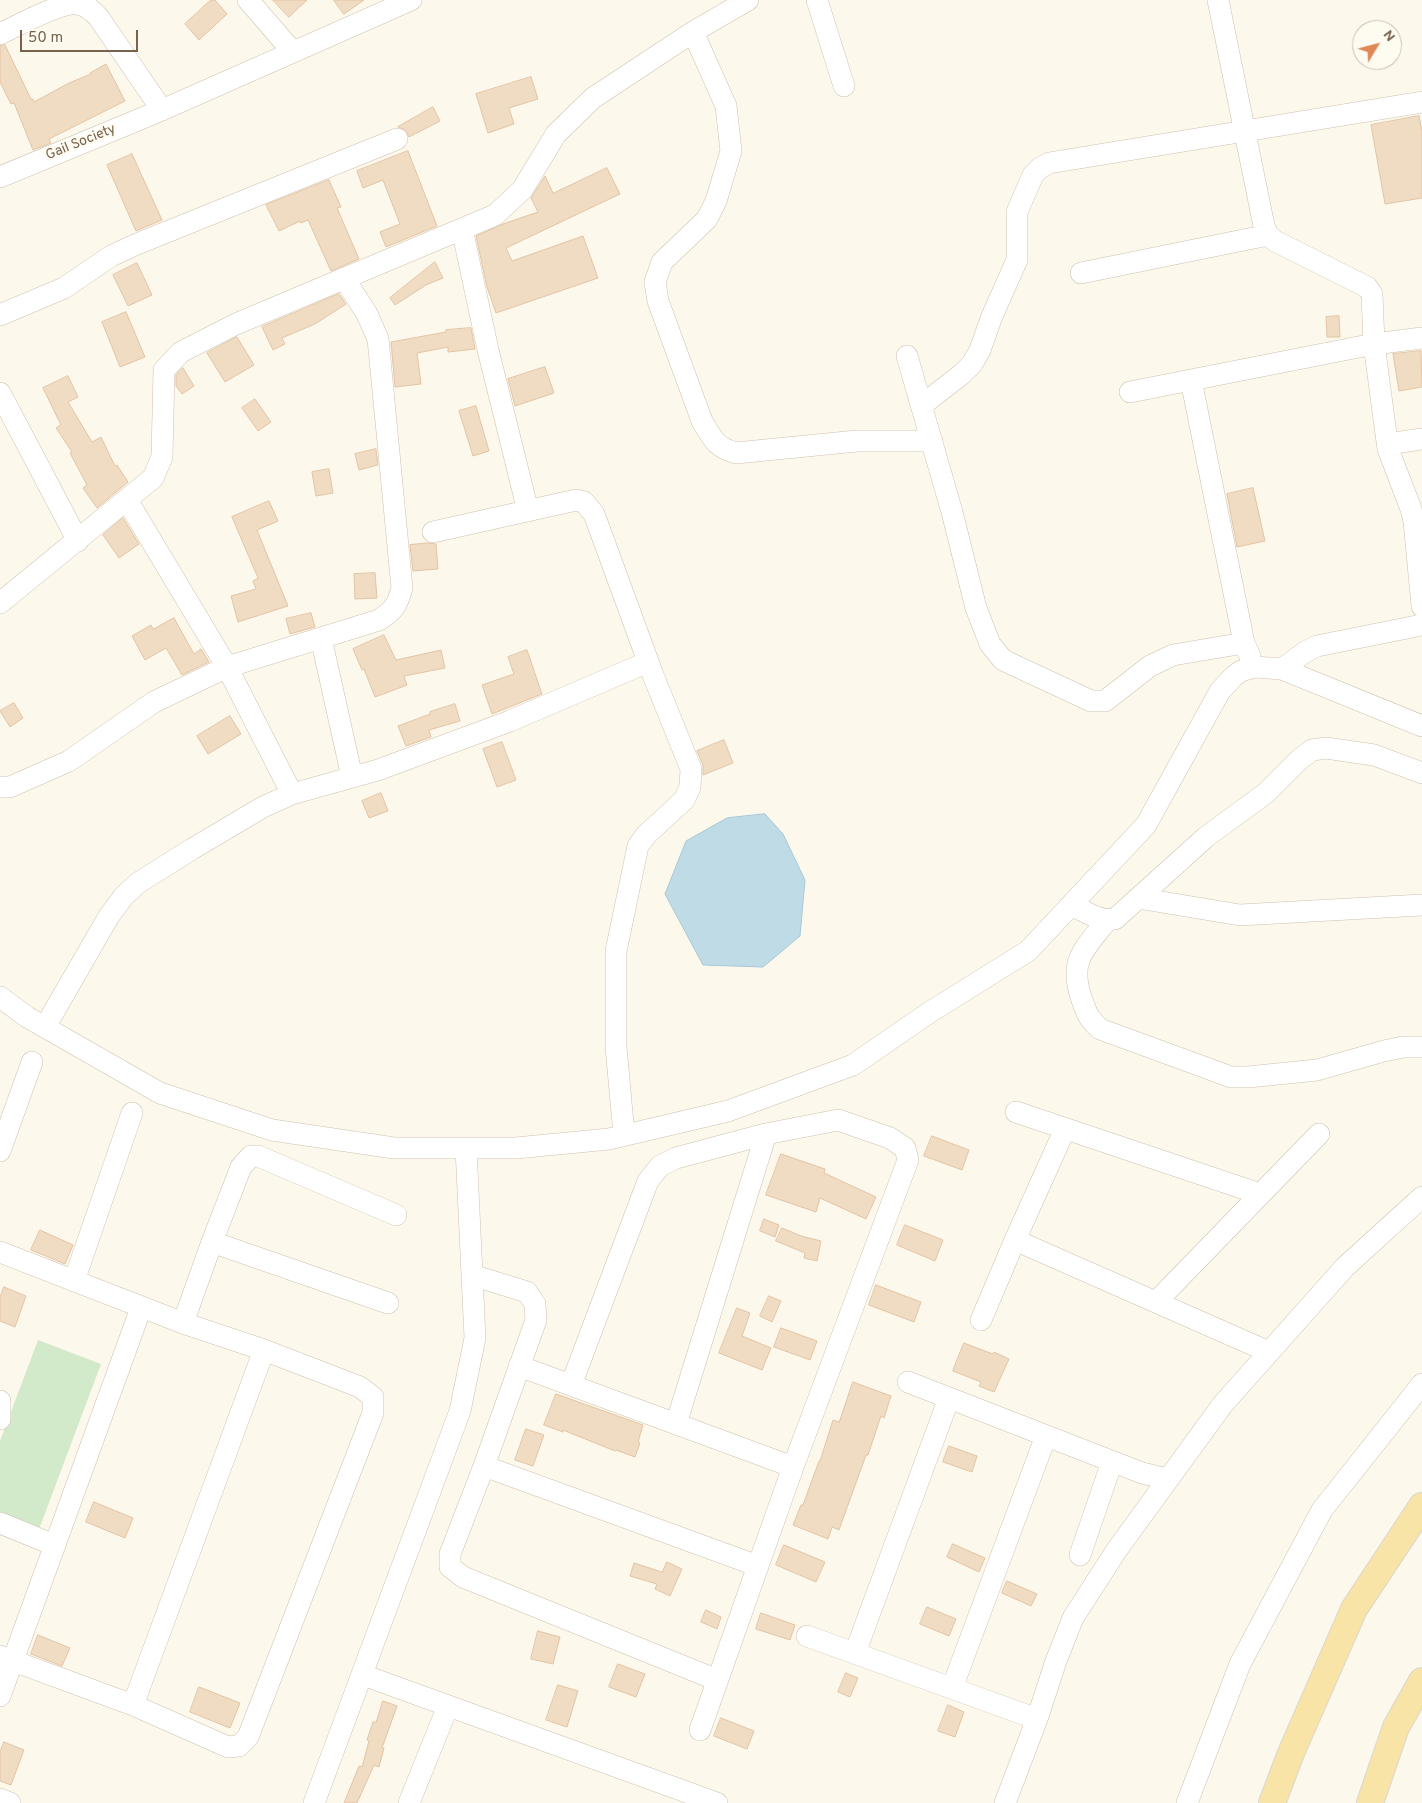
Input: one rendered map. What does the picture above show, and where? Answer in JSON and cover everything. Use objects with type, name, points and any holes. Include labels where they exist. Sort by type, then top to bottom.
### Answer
[{"type":"main road","points":[[1272,1803],[1291,1753],[1354,1609],[1422,1506]]},
{"type":"main road","points":[[1370,1803],[1396,1728],[1422,1682]]},
{"type":"street","points":[[248,0],[293,52]]},
{"type":"street","name":"Gail Society","points":[[0,177],[162,110],[411,0]]},
{"type":"street","points":[[0,603],[153,478],[162,457],[164,370],[181,352],[236,324],[495,215],[522,190],[556,134],[592,98],[693,32],[748,0]]},
{"type":"street","points":[[817,0],[844,86]]},
{"type":"street","points":[[1218,0],[1264,226],[1268,235],[1275,241],[1367,287],[1372,294],[1374,344],[1388,444],[1414,521],[1422,606]]},
{"type":"street","points":[[0,34],[61,6],[76,4],[89,8],[99,18],[162,110]]},
{"type":"street","points":[[693,32],[726,106],[732,151],[716,201],[707,219],[662,262],[655,282],[658,301],[702,421],[712,438],[722,449],[736,453],[857,441],[932,441]]},
{"type":"street","points":[[922,405],[962,374],[972,364],[980,350],[992,316],[1018,260],[1017,212],[1033,175],[1040,168],[1049,163],[1422,102]]},
{"type":"street","points":[[0,315],[64,288],[111,256],[137,244],[397,139]]},
{"type":"street","points":[[462,229],[488,350],[528,511]]},
{"type":"street","points":[[1081,273],[1268,235]]},
{"type":"street","points":[[0,787],[10,787],[68,761],[154,702],[227,667],[379,620],[393,610],[399,601],[402,588],[378,340],[367,314],[344,278]]},
{"type":"street","points":[[1130,392],[1374,344],[1422,338]]},
{"type":"street","points":[[908,356],[952,512],[976,608],[990,644],[1004,660],[1091,701],[1105,701],[1150,666],[1173,655],[1244,643]]},
{"type":"street","points":[[1191,380],[1244,643],[1255,667]]},
{"type":"street","points":[[0,393],[78,541]]},
{"type":"street","points":[[1388,444],[1422,439]]},
{"type":"street","points":[[127,500],[227,667],[292,794]]},
{"type":"street","points":[[433,532],[576,500],[584,502],[594,514],[648,662],[691,768],[690,787],[684,800],[646,834],[638,846],[616,951],[616,1047],[624,1135]]},
{"type":"street","points":[[1282,669],[1304,652],[1317,646],[1422,624]]},
{"type":"street","points":[[321,638],[352,777]]},
{"type":"street","points":[[44,1028],[110,916],[131,890],[138,883],[263,807],[292,794],[378,770],[510,721],[648,662]]},
{"type":"street","points":[[0,997],[44,1028],[160,1094],[272,1130],[394,1148],[516,1148],[609,1139],[728,1111],[854,1065],[930,1012],[1028,951],[1146,825],[1220,691],[1241,671],[1255,667],[1282,669],[1422,726]]},
{"type":"street","points":[[1071,905],[1100,919],[1115,919],[1206,837],[1266,793],[1300,759],[1312,750],[1326,748],[1374,755],[1422,773]]},
{"type":"street","points":[[1138,898],[1240,915],[1422,905]]},
{"type":"street","points":[[1107,920],[1080,955],[1076,978],[1089,1018],[1100,1029],[1231,1077],[1317,1070],[1384,1051],[1403,1047],[1422,1047]]},
{"type":"street","points":[[0,1151],[32,1062]]},
{"type":"street","points":[[74,1281],[132,1112]]},
{"type":"street","points":[[1016,1112],[1260,1194]]},
{"type":"street","points":[[571,1385],[648,1181],[660,1166],[676,1158],[766,1134],[838,1120],[890,1138],[906,1148],[908,1160],[793,1467],[700,1730]]},
{"type":"street","points":[[981,1320],[1065,1129]]},
{"type":"street","points":[[676,1424],[766,1134]]},
{"type":"street","points":[[1156,1302],[1319,1134]]},
{"type":"street","points":[[314,1803],[460,1411],[475,1338],[466,1148]]},
{"type":"street","points":[[183,1323],[241,1167],[251,1156],[258,1156],[396,1215]]},
{"type":"street","points":[[1005,1803],[1073,1618],[1116,1551],[1222,1404],[1345,1267],[1422,1197]]},
{"type":"street","points":[[1015,1240],[1269,1352]]},
{"type":"street","points":[[212,1242],[388,1303]]},
{"type":"street","points":[[0,1252],[141,1308],[264,1350],[360,1387],[373,1397],[373,1412],[248,1737],[239,1746],[228,1747],[133,1705],[7,1659]]},
{"type":"street","points":[[472,1274],[527,1292],[535,1304],[536,1320],[484,1466],[450,1554],[450,1567],[463,1577],[717,1680]]},
{"type":"street","points":[[0,1696],[7,1659],[54,1545],[141,1308]]},
{"type":"street","points":[[133,1705],[264,1350]]},
{"type":"street","points":[[520,1366],[793,1467]]},
{"type":"street","points":[[908,1382],[1112,1462],[1142,1473],[1167,1479]]},
{"type":"street","points":[[1188,1803],[1240,1664],[1322,1510],[1422,1384]]},
{"type":"street","points":[[855,1653],[949,1398]]},
{"type":"street","points":[[0,1401],[0,1419]]},
{"type":"street","points":[[952,1688],[1046,1436]]},
{"type":"street","points":[[1080,1555],[1112,1462]]},
{"type":"street","points":[[484,1466],[758,1566]]},
{"type":"street","points":[[0,1523],[54,1545]]},
{"type":"street","points":[[806,1636],[1037,1719]]},
{"type":"street","points":[[363,1675],[688,1798],[717,1803]]},
{"type":"street","points":[[409,1803],[448,1706]]},
{"type":"street","points":[[0,1799],[10,1803]]},
{"type":"green space","points":[[38,1340],[101,1364],[38,1532],[0,1518],[0,1441]]},
{"type":"water","points":[[765,814],[783,834],[805,880],[800,936],[763,967],[703,965],[665,894],[686,841],[727,818]]},
{"type":"building","points":[[211,0],[215,0],[227,14],[199,40],[185,24]]},
{"type":"building","points":[[273,0],[307,0],[289,17]]},
{"type":"building","points":[[334,0],[364,0],[344,14]]},
{"type":"building","points":[[5,45],[34,102],[69,83],[91,74],[106,64],[125,101],[49,139],[51,143],[33,150],[14,103],[11,104],[0,82],[0,46]]},
{"type":"building","points":[[531,77],[538,99],[509,108],[514,124],[488,133],[476,94]]},
{"type":"building","points":[[433,107],[440,121],[409,137],[405,130],[398,127]]},
{"type":"building","points":[[1419,116],[1422,131],[1422,198],[1385,204],[1371,125]]},
{"type":"building","points":[[408,151],[437,226],[386,247],[380,232],[400,224],[383,180],[363,188],[357,171]]},
{"type":"building","points":[[132,154],[162,220],[136,231],[107,165]]},
{"type":"building","points":[[607,168],[620,194],[506,248],[512,261],[583,236],[598,278],[496,313],[487,287],[476,236],[538,212],[531,198],[545,176],[553,193]]},
{"type":"building","points":[[329,180],[341,207],[337,208],[359,259],[331,271],[308,220],[301,223],[300,221],[279,231],[266,205]]},
{"type":"building","points":[[435,262],[443,278],[426,285],[395,305],[390,298]]},
{"type":"building","points":[[137,263],[152,295],[128,306],[113,275]]},
{"type":"building","points":[[339,294],[346,304],[315,324],[282,338],[285,344],[273,350],[262,327]]},
{"type":"building","points":[[126,312],[145,357],[120,367],[102,322]]},
{"type":"building","points":[[1339,316],[1340,337],[1327,337],[1326,317]]},
{"type":"building","points":[[471,328],[475,349],[448,352],[448,347],[417,353],[421,384],[395,387],[391,342],[446,332],[446,330]]},
{"type":"building","points":[[237,337],[254,365],[225,382],[207,353]]},
{"type":"building","points":[[1421,351],[1422,387],[1399,391],[1393,354]]},
{"type":"building","points":[[545,367],[554,393],[515,406],[508,379]]},
{"type":"building","points":[[183,368],[194,386],[182,394],[176,386],[176,375]]},
{"type":"building","points":[[68,376],[78,397],[68,402],[92,442],[101,437],[115,466],[117,465],[128,482],[97,508],[83,488],[87,485],[70,453],[72,452],[56,428],[61,425],[43,388]]},
{"type":"building","points":[[255,399],[271,422],[258,431],[242,408]]},
{"type":"building","points":[[476,406],[489,451],[473,456],[459,411]]},
{"type":"building","points":[[376,449],[378,465],[359,470],[355,454]]},
{"type":"building","points":[[329,469],[333,493],[316,496],[312,472]]},
{"type":"building","points":[[1253,488],[1265,541],[1237,547],[1227,494]]},
{"type":"building","points":[[269,501],[278,521],[257,530],[288,606],[238,622],[231,596],[256,589],[253,581],[258,578],[232,517]]},
{"type":"building","points":[[123,518],[139,544],[119,558],[103,535]]},
{"type":"building","points":[[436,544],[438,569],[413,571],[410,545]]},
{"type":"building","points":[[375,573],[377,598],[355,599],[354,574]]},
{"type":"building","points":[[311,613],[315,627],[290,634],[286,619]]},
{"type":"building","points":[[174,618],[194,654],[201,649],[209,662],[182,675],[166,648],[145,660],[132,636],[151,625],[153,629]]},
{"type":"building","points":[[384,635],[396,660],[441,650],[445,668],[404,676],[407,685],[375,697],[364,669],[362,670],[353,649]]},
{"type":"building","points":[[527,650],[542,694],[492,714],[482,685],[514,674],[508,657]]},
{"type":"building","points":[[14,703],[23,718],[10,727],[0,711]]},
{"type":"building","points":[[455,704],[460,721],[429,730],[431,737],[406,746],[398,726],[430,714],[430,712]]},
{"type":"building","points":[[230,716],[241,734],[208,754],[197,736]]},
{"type":"building","points":[[724,740],[733,763],[703,775],[703,765],[697,751]]},
{"type":"building","points":[[502,742],[516,780],[497,787],[483,749]]},
{"type":"building","points":[[381,793],[388,811],[369,818],[362,801]]},
{"type":"building","points":[[932,1136],[969,1150],[962,1170],[924,1156]]},
{"type":"building","points":[[781,1154],[825,1169],[824,1173],[876,1197],[866,1219],[820,1198],[816,1212],[766,1195]]},
{"type":"building","points":[[764,1219],[779,1225],[775,1237],[760,1231]]},
{"type":"building","points":[[905,1225],[943,1240],[935,1261],[897,1245]]},
{"type":"building","points":[[782,1228],[801,1236],[821,1241],[817,1261],[804,1258],[805,1253],[776,1241]]},
{"type":"building","points":[[40,1230],[73,1245],[65,1264],[31,1250]]},
{"type":"building","points":[[876,1285],[921,1302],[914,1322],[869,1305]]},
{"type":"building","points":[[4,1287],[26,1296],[15,1327],[0,1321],[0,1298]]},
{"type":"building","points":[[769,1296],[781,1301],[772,1322],[760,1316]]},
{"type":"building","points":[[737,1308],[750,1313],[742,1336],[771,1348],[762,1370],[719,1353]]},
{"type":"building","points":[[781,1328],[817,1341],[810,1360],[774,1347]]},
{"type":"building","points":[[964,1343],[993,1354],[994,1352],[1009,1359],[994,1392],[979,1386],[981,1382],[953,1371]]},
{"type":"building","points":[[853,1382],[891,1396],[884,1418],[881,1416],[839,1530],[832,1527],[828,1539],[793,1525],[820,1461],[833,1420],[839,1422]]},
{"type":"building","points":[[556,1394],[643,1425],[635,1457],[563,1430],[563,1432],[544,1425]]},
{"type":"building","points":[[526,1429],[544,1435],[533,1466],[515,1460]]},
{"type":"building","points":[[949,1446],[977,1456],[972,1472],[943,1462]]},
{"type":"building","points":[[94,1502],[133,1518],[125,1538],[86,1522]]},
{"type":"building","points":[[953,1544],[985,1558],[979,1572],[947,1557]]},
{"type":"building","points":[[784,1545],[825,1562],[816,1582],[776,1565]]},
{"type":"building","points":[[667,1562],[682,1569],[670,1596],[655,1589],[657,1584],[630,1576],[634,1563],[662,1572]]},
{"type":"building","points":[[1007,1581],[1037,1594],[1031,1606],[1002,1593]]},
{"type":"building","points":[[927,1607],[956,1619],[949,1636],[920,1624]]},
{"type":"building","points":[[706,1610],[721,1617],[717,1629],[701,1622]]},
{"type":"building","points":[[761,1613],[795,1625],[790,1640],[756,1629]]},
{"type":"building","points":[[538,1631],[560,1637],[553,1664],[531,1659]]},
{"type":"building","points":[[38,1635],[70,1648],[62,1666],[31,1654]]},
{"type":"building","points":[[618,1664],[645,1674],[636,1697],[609,1687]]},
{"type":"building","points":[[846,1673],[858,1678],[850,1697],[838,1692]]},
{"type":"building","points":[[558,1685],[578,1691],[567,1727],[546,1720]]},
{"type":"building","points":[[199,1687],[240,1703],[230,1728],[190,1712]]},
{"type":"building","points":[[383,1701],[397,1706],[382,1748],[384,1748],[379,1767],[374,1765],[357,1803],[344,1803],[359,1766],[362,1767],[369,1741],[367,1740]]},
{"type":"building","points":[[948,1705],[964,1712],[955,1737],[938,1731]]},
{"type":"building","points":[[721,1718],[754,1731],[747,1749],[714,1736]]},
{"type":"building","points":[[4,1742],[24,1750],[11,1785],[0,1781],[0,1752]]}]
